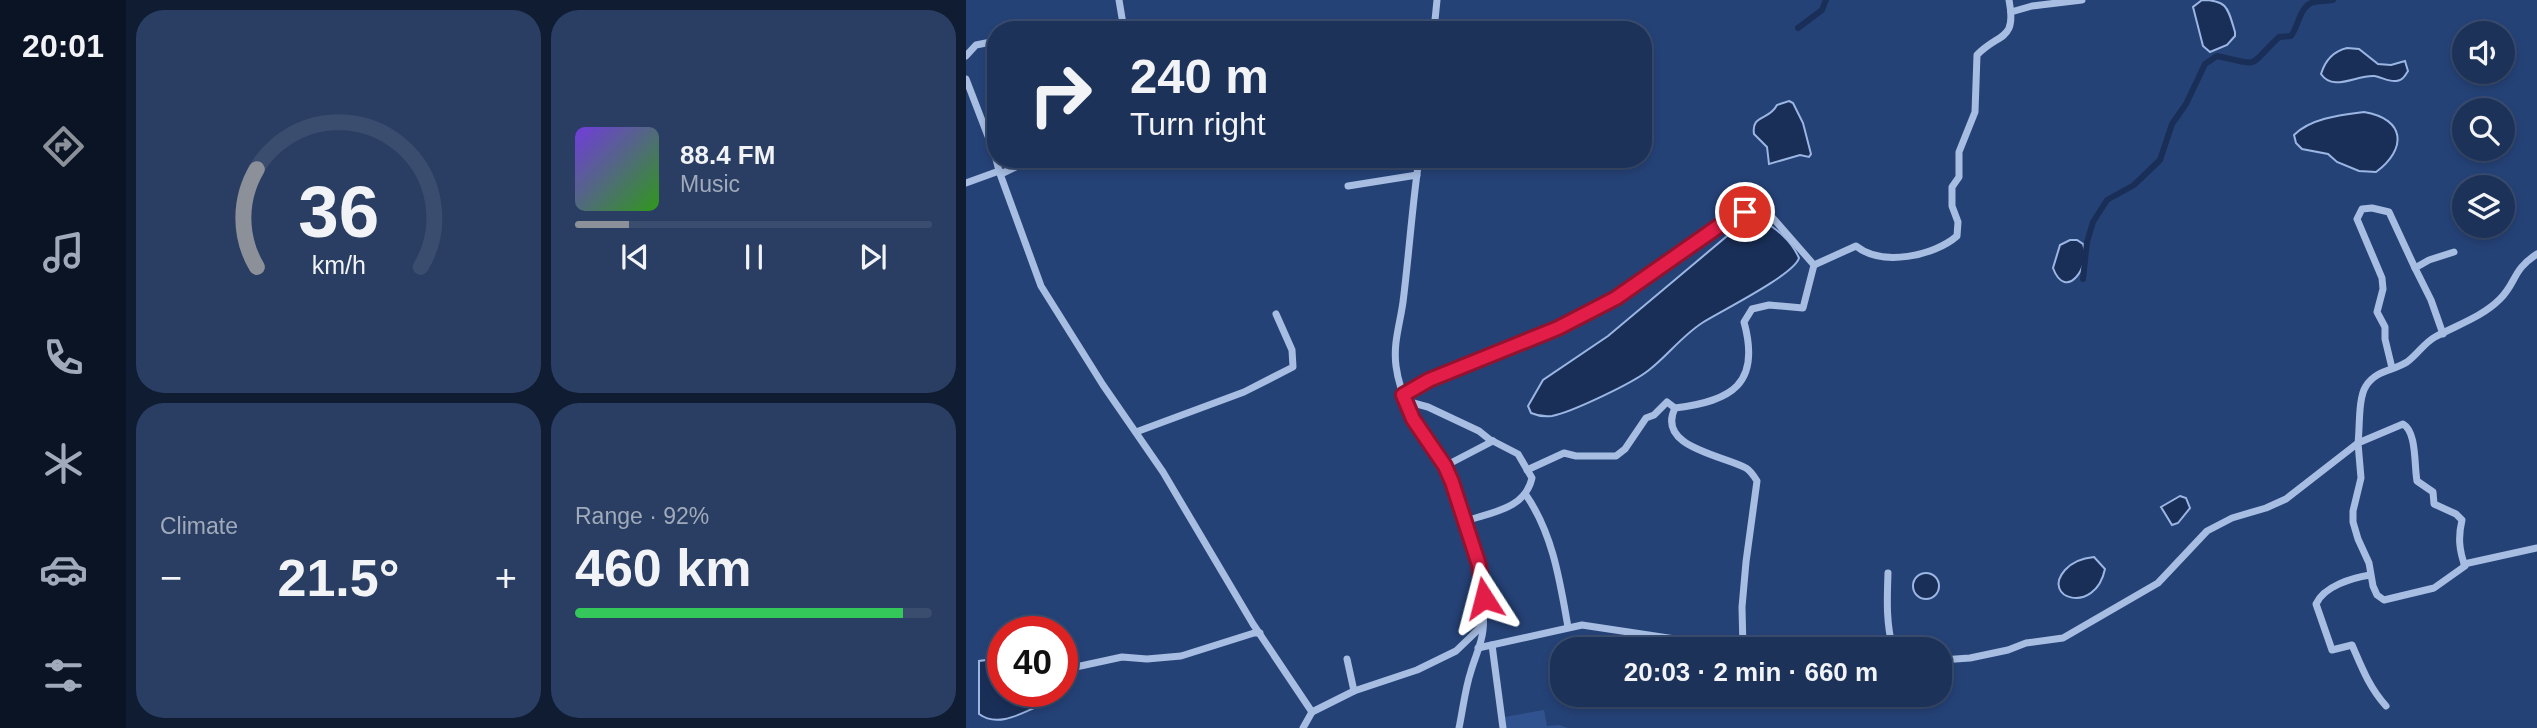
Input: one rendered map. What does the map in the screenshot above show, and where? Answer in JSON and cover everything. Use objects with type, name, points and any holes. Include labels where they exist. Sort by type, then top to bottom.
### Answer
[{"type":"street","points":[[1119,0],[1122,21]]},
{"type":"street","points":[[1435,21],[1437,0]]},
{"type":"street","points":[[1814,265],[1856,247],[1866,254],[1893,259],[1948,244],[1958,236],[1958,222],[1952,206],[1952,187],[1959,177],[1959,152],[1975,112],[1977,55],[2006,35],[2011,24],[2009,0]]},
{"type":"street","points":[[2011,12],[2032,6],[2082,0]]},
{"type":"street","points":[[966,56],[975,45],[987,43]]},
{"type":"street","points":[[966,79],[987,134]]},
{"type":"street","points":[[998,168],[1041,286],[1208,544],[1260,633],[1311,712]]},
{"type":"street","points":[[966,183],[1013,168]]},
{"type":"street","points":[[1418,168],[1403,302],[1395,339],[1396,367],[1413,419],[1445,466],[1479,565],[1484,598],[1483,625],[1459,728]]},
{"type":"street","points":[[1348,186],[1417,175]]},
{"type":"street","points":[[2392,368],[2385,327],[2377,312],[2383,289],[2382,278],[2357,219],[2362,209],[2389,212],[2431,300],[2443,334]]},
{"type":"street","points":[[1404,398],[1429,380],[1558,328],[1616,298],[1719,226],[1745,212],[1772,217],[1814,265]]},
{"type":"street","points":[[2416,268],[2429,260],[2454,252]]},
{"type":"street","points":[[1952,659],[1970,658],[2008,650],[2026,643],[2063,638],[2158,583],[2207,531],[2232,518],[2286,499],[2358,443],[2363,439],[2403,424],[2408,427],[2412,437],[2417,481],[2433,492],[2434,504],[2456,514],[2462,520],[2458,535],[2459,552],[2465,566],[2434,587],[2384,600],[2377,595],[2369,563],[2353,522],[2361,478],[2358,443],[2360,399],[2365,386],[2375,375],[2406,362],[2435,337],[2474,317],[2500,299],[2518,268],[2537,254]]},
{"type":"street","points":[[1527,470],[1564,453],[1576,456],[1616,456],[1625,449],[1646,418],[1654,415],[1667,402],[1675,408],[1701,405],[1723,398],[1743,379],[1749,361],[1744,322],[1752,309],[1769,305],[1803,308],[1814,265]]},
{"type":"street","points":[[1136,432],[1244,392],[1293,367],[1292,350],[1276,314]]},
{"type":"street","points":[[1404,398],[1479,431],[1518,454],[1532,478],[1529,492],[1517,503],[1466,521]]},
{"type":"street","points":[[1675,408],[1671,426],[1683,440],[1699,451],[1749,469],[1757,481],[1745,574],[1743,637]]},
{"type":"street","points":[[1445,466],[1493,441]]},
{"type":"street","points":[[1526,495],[1537,512],[1551,547],[1568,627]]},
{"type":"street","points":[[2464,564],[2537,548]]},
{"type":"street","points":[[1888,573],[1886,611],[1890,637]]},
{"type":"street","points":[[2370,575],[2334,587],[2318,598],[2316,604],[2332,650],[2352,645],[2365,678],[2374,694],[2386,706]]},
{"type":"street","points":[[1303,728],[1311,712],[1354,691],[1417,670],[1456,651],[1483,625]]},
{"type":"street","points":[[1478,648],[1582,625],[1665,637]]},
{"type":"street","points":[[1078,667],[1122,657],[1147,659],[1181,656],[1260,633]]},
{"type":"street","points":[[1492,645],[1503,728]]},
{"type":"street","points":[[1347,659],[1354,691]]},
{"type":"shaded area","points":[[2202,0],[2211,0],[2226,7],[2235,32],[2227,45],[2210,52],[2203,46],[2193,7]]},
{"type":"shaded area","points":[[2347,48],[2359,49],[2378,64],[2391,65],[2405,61],[2408,71],[2402,79],[2396,81],[2374,76],[2338,82],[2326,79],[2321,74],[2325,65],[2334,54]]},
{"type":"shaded area","points":[[1789,101],[1793,103],[1803,123],[1811,154],[1809,157],[1800,155],[1769,164],[1767,147],[1754,134],[1755,123],[1777,105]]},
{"type":"shaded area","points":[[2364,112],[2388,121],[2397,136],[2393,154],[2376,172],[2359,171],[2337,162],[2328,154],[2302,149],[2296,143],[2294,135],[2309,125],[2327,118]]},
{"type":"shaded area","points":[[1760,219],[1783,235],[1799,258],[1784,274],[1702,323],[1649,370],[1630,382],[1552,416],[1531,413],[1528,406],[1543,380],[1608,336],[1739,226]]},
{"type":"shaded area","points":[[2070,240],[2083,244],[2084,262],[2076,277],[2064,282],[2058,278],[2053,268],[2060,245]]},
{"type":"shaded area","points":[[2180,496],[2186,498],[2190,508],[2178,523],[2172,525],[2161,507]]},
{"type":"shaded area","points":[[2094,557],[2105,569],[2099,584],[2091,593],[2081,597],[2072,598],[2064,594],[2059,588],[2059,580],[2065,570],[2078,560]]},
{"type":"shaded area","points":[[1926,573],[1935,577],[1939,586],[1935,595],[1926,599],[1917,595],[1913,586],[1917,577]]},
{"type":"shaded area","points":[[987,660],[987,707],[1036,707],[1010,718],[994,720],[979,714],[979,661]]},
{"type":"shaded area","points":[[1544,710],[1547,726],[1559,725],[1568,728],[1506,728],[1504,717]]},
{"type":"waterway","points":[[1798,28],[1822,10],[1826,0]]},
{"type":"waterway","points":[[2083,279],[2087,242],[2093,222],[2107,200],[2134,185],[2160,160],[2172,124],[2186,104],[2205,64],[2217,56],[2253,62],[2279,37],[2291,36],[2309,4],[2333,0]]},
{"type":"route","points":[[1484,598],[1479,565],[1452,482],[1445,466],[1413,419],[1403,395],[1429,380],[1558,328],[1616,298],[1719,226],[1745,212]]}]
